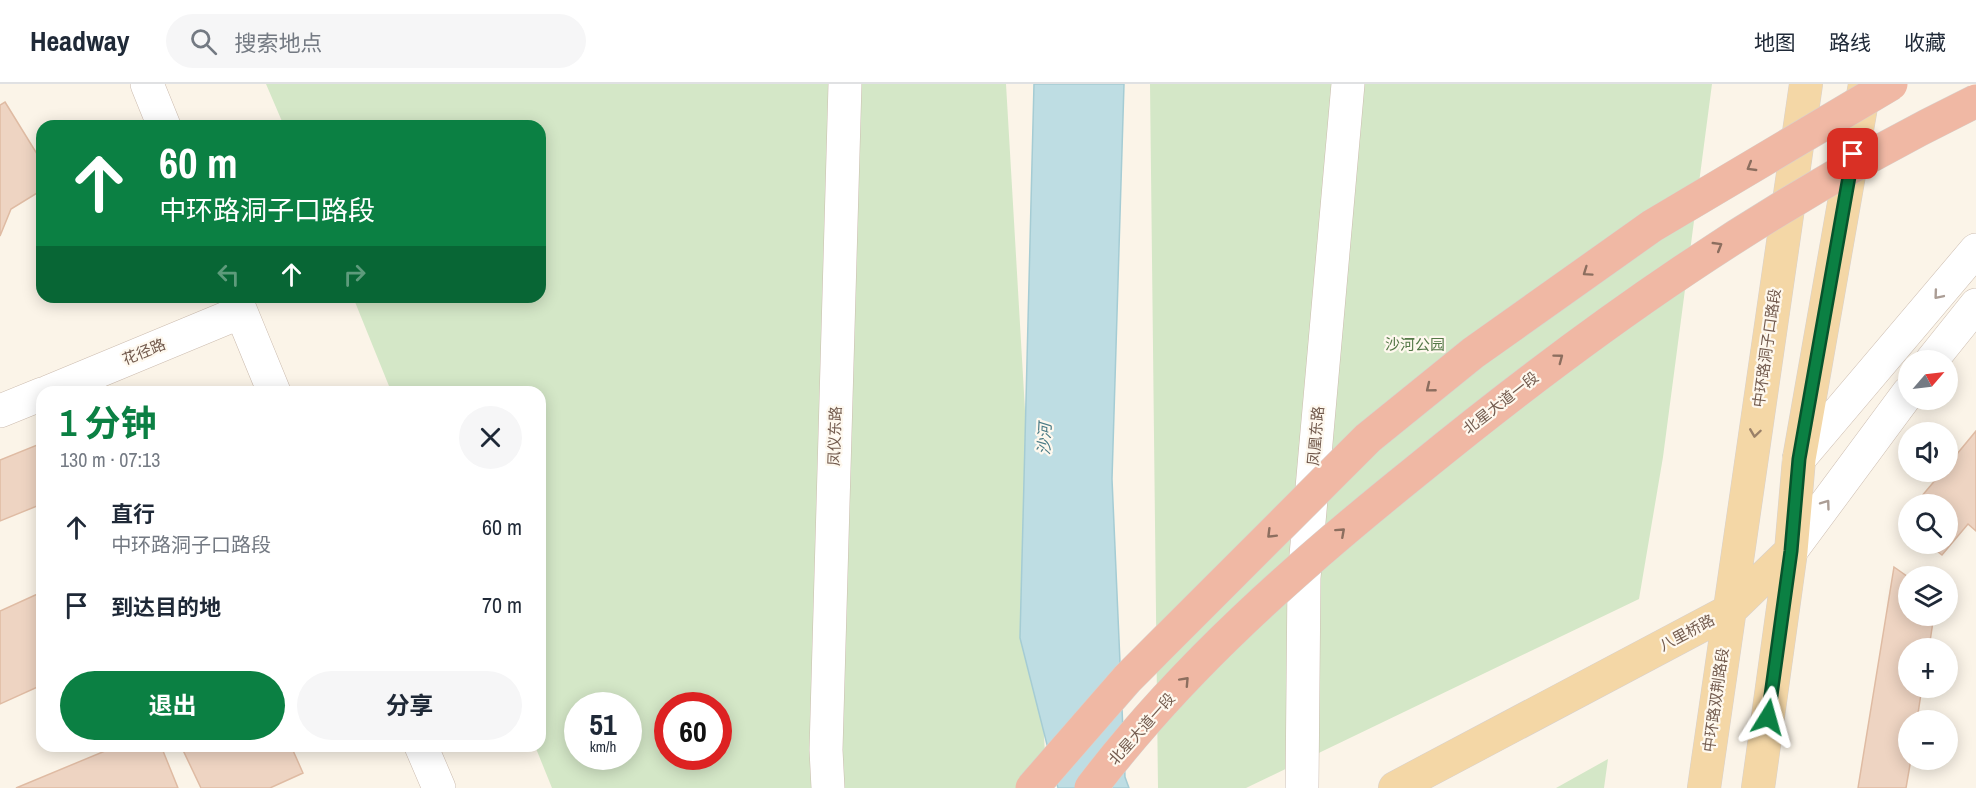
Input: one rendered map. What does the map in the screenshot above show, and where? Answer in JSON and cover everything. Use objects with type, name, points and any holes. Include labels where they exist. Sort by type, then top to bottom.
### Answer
[{"type":"highway","points":[[1032,788],[1126,679],[1368,438],[1473,353],[1652,226],[1892,84]]},
{"type":"highway","name":"北星大道一段","points":[[1091,788],[1117,754],[1227,636],[1345,529],[1485,414],[1600,327],[1708,252],[1893,142],[1976,101]]},
{"type":"main road","name":"中环路洞子口路段","points":[[1729,611],[1806,84]]},
{"type":"main road","points":[[1758,788],[1791,551],[1799,459],[1865,84]]},
{"type":"main road","name":"八里桥路","points":[[1395,788],[1729,611],[1791,551]]},
{"type":"main road","name":"中环路双荆路段","points":[[1704,788],[1729,611]]},
{"type":"street","points":[[147,84],[162,120]]},
{"type":"street","name":"凤仪东路","points":[[828,788],[826,750],[845,84]]},
{"type":"street","name":"凤凰东路","points":[[1302,788],[1304,578],[1348,84]]},
{"type":"street","points":[[1799,459],[1976,250]]},
{"type":"street","points":[[238,304],[272,386]]},
{"type":"street","name":"花径路","points":[[61,386],[238,304]]},
{"type":"street","points":[[1940,350],[1976,305]]},
{"type":"street","points":[[0,411],[36,396]]},
{"type":"street","name":"八里桥路","points":[[1791,551],[1898,407]]},
{"type":"street","points":[[424,752],[439,788]]},
{"type":"green space","points":[[266,84],[1006,84],[1047,788],[552,788],[537,752],[546,752],[546,386],[389,386],[355,303],[546,303],[546,120],[281,120]]},
{"type":"green space","name":"沙河公园","points":[[1150,84],[1712,84],[1663,457],[1639,599],[1246,788],[1158,788]]},
{"type":"green space","points":[[1608,759],[1604,788],[1556,788]]},
{"type":"water","name":"沙河","points":[[1034,84],[1124,84],[1112,479],[1125,777],[1129,788],[1058,788],[1020,638]]},
{"type":"building","points":[[5,102],[36,152],[36,194],[11,209],[0,236],[0,105]]},
{"type":"building","points":[[1976,431],[1976,531],[1968,524],[1958,536],[1958,494],[1923,494],[1934,482],[1958,482],[1958,453]]},
{"type":"building","points":[[36,445],[36,506],[0,521],[0,460]]},
{"type":"building","points":[[1894,567],[1898,570],[1898,626],[1932,626],[1931,638],[1898,638],[1898,698],[1920,698],[1919,710],[1898,710],[1898,770],[1909,770],[1906,788],[1858,788]]},
{"type":"building","points":[[36,595],[36,688],[0,704],[0,611]]},
{"type":"building","points":[[103,752],[163,752],[178,788],[16,788]]},
{"type":"building","points":[[184,752],[294,752],[303,773],[270,788],[201,788]]},
{"type":"route","points":[[1768,717],[1791,551],[1799,459],[1853,154]]}]
